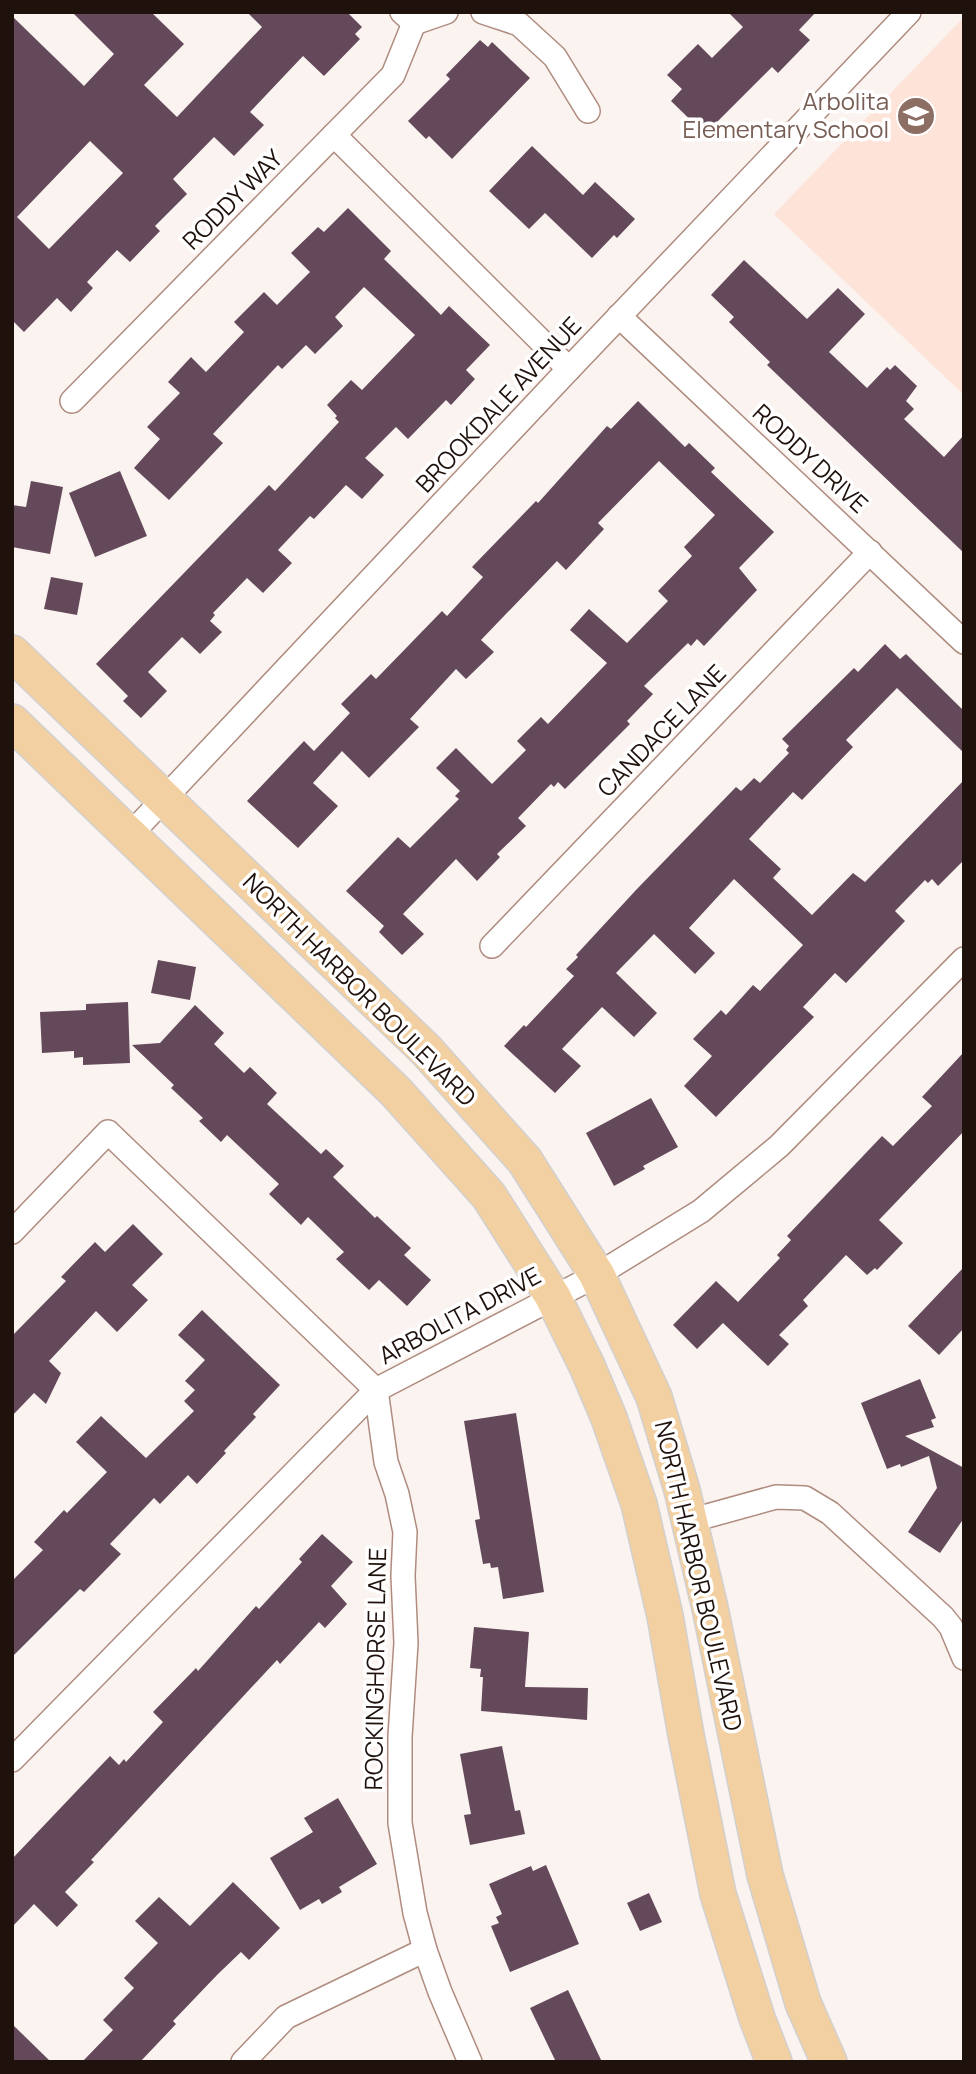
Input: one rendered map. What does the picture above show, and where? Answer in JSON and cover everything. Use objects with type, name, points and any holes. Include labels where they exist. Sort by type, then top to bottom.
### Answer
[{"type":"main road","name":"NORTH HARBOR BOULEVARD","points":[[12,653],[426,1049],[526,1161],[597,1275],[654,1396],[682,1490],[710,1608],[765,1875],[803,2003],[828,2062]]},
{"type":"main road","name":"NORTH HARBOR BOULEVARD","points":[[12,722],[396,1092],[488,1196],[553,1297],[609,1418],[639,1504],[665,1616],[685,1735],[718,1895],[757,2018],[774,2062]]},
{"type":"street","points":[[408,18],[446,12]]},
{"type":"street","points":[[483,12],[519,24],[555,57],[588,111]]},
{"type":"street","name":"BROOKDALE AVENUE","points":[[130,836],[909,12]]},
{"type":"street","name":"RODDY WAY","points":[[72,401],[393,75],[408,18]]},
{"type":"street","points":[[334,135],[569,369]]},
{"type":"street","name":"RODDY DRIVE","points":[[619,316],[964,642]]},
{"type":"street","name":"CANDACE LANE","points":[[492,946],[870,552]]},
{"type":"street","name":"ARBOLITA DRIVE","points":[[12,1760],[376,1390],[597,1275],[701,1211],[779,1146],[964,959]]},
{"type":"street","points":[[12,1231],[108,1132],[376,1390]]},
{"type":"street","name":"ROCKINGHORSE LANE","points":[[376,1390],[386,1462],[397,1494],[405,1532],[403,1576],[406,1643],[400,1737],[400,1823],[413,1900],[425,1950],[470,2062]]},
{"type":"street","points":[[689,1521],[776,1497],[805,1498],[830,1513],[943,1617],[951,1628],[964,1658]]},
{"type":"street","points":[[243,2062],[286,2017],[425,1950]]},
{"type":"shaded area","name":"Arbolita Elementary School","points":[[964,17],[964,395],[774,214]]},
{"type":"building","points":[[72,12],[151,12],[184,44],[144,85],[177,117],[262,27],[247,12],[347,12],[362,27],[355,34],[360,39],[324,76],[303,56],[250,112],[264,125],[234,156],[214,137],[173,179],[187,194],[155,226],[160,231],[130,262],[117,250],[87,282],[93,288],[71,312],[57,298],[24,332],[12,320],[12,16],[84,86],[114,54]],"holes":[[[90,141],[123,173],[49,249],[17,217]]]},
{"type":"building","points":[[728,12],[816,12],[799,30],[810,40],[778,73],[772,67],[705,134],[671,101],[682,89],[667,75],[698,44],[712,58],[743,27]]},
{"type":"building","points":[[480,40],[488,47],[492,42],[530,78],[452,159],[429,136],[426,139],[408,121],[450,79],[446,75]]},
{"type":"building","points":[[532,146],[583,195],[595,182],[635,219],[617,238],[614,235],[592,258],[545,213],[529,229],[489,191]]},
{"type":"building","points":[[348,208],[391,251],[384,259],[441,315],[449,306],[490,345],[466,370],[475,379],[451,405],[446,400],[408,439],[396,427],[365,458],[384,475],[362,499],[346,485],[314,519],[310,516],[278,550],[292,563],[263,593],[247,578],[213,613],[215,615],[210,621],[222,632],[200,654],[182,637],[148,672],[167,691],[141,718],[123,701],[128,696],[96,664],[269,485],[275,491],[339,422],[327,405],[351,380],[362,390],[415,335],[364,287],[335,317],[343,326],[315,354],[306,345],[282,369],[278,365],[213,434],[223,443],[169,500],[134,468],[160,439],[147,427],[180,393],[168,382],[191,357],[206,372],[244,332],[234,322],[264,292],[277,305],[310,272],[291,253],[318,227],[324,232]]},
{"type":"building","points":[[744,260],[807,319],[838,288],[865,314],[829,352],[867,388],[887,367],[890,370],[895,365],[917,386],[906,401],[914,409],[904,419],[944,457],[964,435],[964,553],[767,365],[770,362],[729,322],[734,317],[711,295]]},
{"type":"building","points":[[638,401],[685,447],[689,443],[715,468],[711,472],[774,532],[739,568],[757,590],[704,646],[697,639],[691,646],[688,643],[644,686],[653,694],[627,721],[630,724],[565,789],[558,782],[554,787],[551,784],[518,818],[526,826],[497,854],[500,857],[477,881],[456,859],[403,914],[424,934],[402,955],[379,932],[384,926],[346,891],[398,837],[410,848],[459,799],[455,796],[460,791],[436,768],[456,748],[492,784],[526,750],[517,741],[541,717],[548,724],[607,663],[570,630],[589,609],[627,643],[668,601],[658,591],[692,556],[684,547],[715,515],[659,461],[598,523],[604,529],[566,570],[557,561],[481,640],[494,652],[466,679],[456,669],[410,719],[419,727],[369,778],[342,751],[313,783],[338,806],[298,848],[247,801],[304,741],[314,751],[350,713],[341,704],[371,674],[376,679],[442,611],[447,616],[483,577],[472,567],[536,501],[538,503],[607,426],[611,429]]},
{"type":"building","points":[[120,471],[147,536],[95,557],[69,493]]},
{"type":"building","points":[[31,481],[63,487],[50,554],[12,547],[12,505],[26,507]]},
{"type":"building","points":[[51,577],[83,583],[77,615],[44,609]]},
{"type":"building","points":[[885,644],[900,659],[906,654],[964,711],[964,753],[897,688],[846,740],[853,747],[802,800],[793,792],[749,839],[781,869],[773,878],[812,915],[853,873],[865,882],[964,780],[964,860],[938,886],[932,879],[928,883],[925,880],[895,911],[905,921],[846,983],[835,973],[803,1007],[814,1017],[716,1117],[684,1086],[712,1056],[693,1039],[721,1010],[726,1015],[753,985],[760,991],[803,945],[734,879],[689,928],[715,953],[695,974],[654,934],[616,973],[657,1013],[634,1037],[602,1007],[562,1049],[581,1066],[555,1093],[504,1046],[524,1025],[526,1027],[574,976],[566,969],[578,957],[576,955],[636,890],[736,787],[741,791],[754,778],[760,783],[789,753],[786,750],[789,746],[782,739],[854,668],[858,672]]},
{"type":"building","points":[[158,960],[196,967],[190,1000],[151,993]]},
{"type":"building","points":[[128,1002],[130,1063],[83,1065],[83,1057],[74,1058],[74,1051],[42,1053],[40,1012],[86,1010],[86,1004]]},
{"type":"building","points":[[195,1005],[224,1033],[214,1044],[244,1073],[250,1067],[277,1093],[267,1104],[321,1154],[326,1149],[344,1166],[333,1177],[411,1248],[404,1255],[431,1280],[407,1306],[379,1280],[369,1290],[336,1259],[344,1252],[308,1217],[301,1225],[269,1194],[279,1184],[227,1135],[221,1142],[199,1121],[203,1118],[171,1088],[174,1085],[132,1045],[160,1043]]},
{"type":"building","points":[[964,1052],[964,1131],[879,1220],[903,1243],[877,1270],[875,1268],[867,1275],[846,1255],[803,1300],[808,1306],[779,1335],[789,1344],[768,1366],[723,1323],[697,1349],[673,1325],[716,1281],[738,1302],[780,1258],[777,1255],[791,1240],[787,1236],[882,1136],[893,1146],[932,1106],[922,1097]]},
{"type":"building","points":[[651,1098],[678,1147],[614,1186],[586,1133]]},
{"type":"building","points":[[133,1224],[163,1254],[132,1285],[148,1300],[117,1332],[96,1311],[49,1361],[61,1373],[46,1404],[34,1393],[12,1416],[12,1336],[66,1281],[61,1277],[95,1242],[105,1252]]},
{"type":"building","points":[[964,1267],[964,1328],[939,1355],[908,1326]]},
{"type":"building","points":[[202,1310],[280,1385],[253,1414],[256,1417],[224,1451],[226,1453],[197,1484],[188,1475],[160,1504],[154,1498],[110,1544],[121,1554],[84,1592],[80,1589],[12,1657],[12,1581],[43,1550],[34,1542],[64,1510],[67,1513],[107,1472],[76,1442],[101,1416],[146,1458],[194,1411],[184,1401],[195,1390],[185,1381],[205,1360],[178,1335]]},
{"type":"building","points":[[920,1379],[936,1418],[931,1420],[934,1427],[905,1436],[964,1468],[964,1518],[940,1553],[908,1532],[937,1488],[929,1456],[901,1467],[900,1464],[887,1469],[861,1403]]},
{"type":"building","points":[[516,1413],[544,1592],[503,1599],[498,1567],[491,1568],[490,1563],[483,1564],[475,1520],[480,1519],[464,1421]]},
{"type":"building","points":[[322,1534],[353,1562],[331,1586],[347,1604],[325,1628],[319,1622],[280,1664],[277,1660],[91,1860],[94,1862],[65,1892],[78,1905],[57,1927],[34,1904],[12,1927],[12,1859],[110,1756],[119,1765],[124,1759],[126,1762],[163,1722],[153,1712],[196,1668],[198,1671],[256,1606],[259,1609],[302,1562],[299,1559]]},
{"type":"building","points":[[474,1627],[529,1632],[525,1687],[588,1688],[587,1720],[481,1711],[481,1669],[470,1668]]},
{"type":"building","points":[[502,1746],[515,1811],[520,1810],[525,1834],[470,1845],[464,1815],[471,1814],[460,1754]]},
{"type":"building","points":[[338,1798],[377,1864],[339,1887],[342,1892],[322,1904],[319,1899],[300,1910],[270,1858],[313,1832],[304,1818]]},
{"type":"building","points":[[546,1865],[579,1944],[510,1972],[491,1926],[499,1923],[496,1917],[502,1914],[489,1884],[531,1866],[533,1871]]},
{"type":"building","points":[[233,1882],[280,1928],[249,1960],[241,1952],[218,1974],[173,2021],[176,2024],[140,2062],[82,2062],[113,2030],[103,2020],[134,1988],[124,1978],[158,1943],[135,1921],[159,1897],[190,1926]]},
{"type":"building","points":[[649,1893],[662,1922],[640,1931],[627,1903]]},
{"type":"building","points":[[568,1990],[602,2062],[556,2062],[530,2008]]},
{"type":"building","points":[[12,2024],[51,2062],[12,2062]]},
{"type":"place","name":"Arbolita Elementary School","points":[[916,116]]}]
